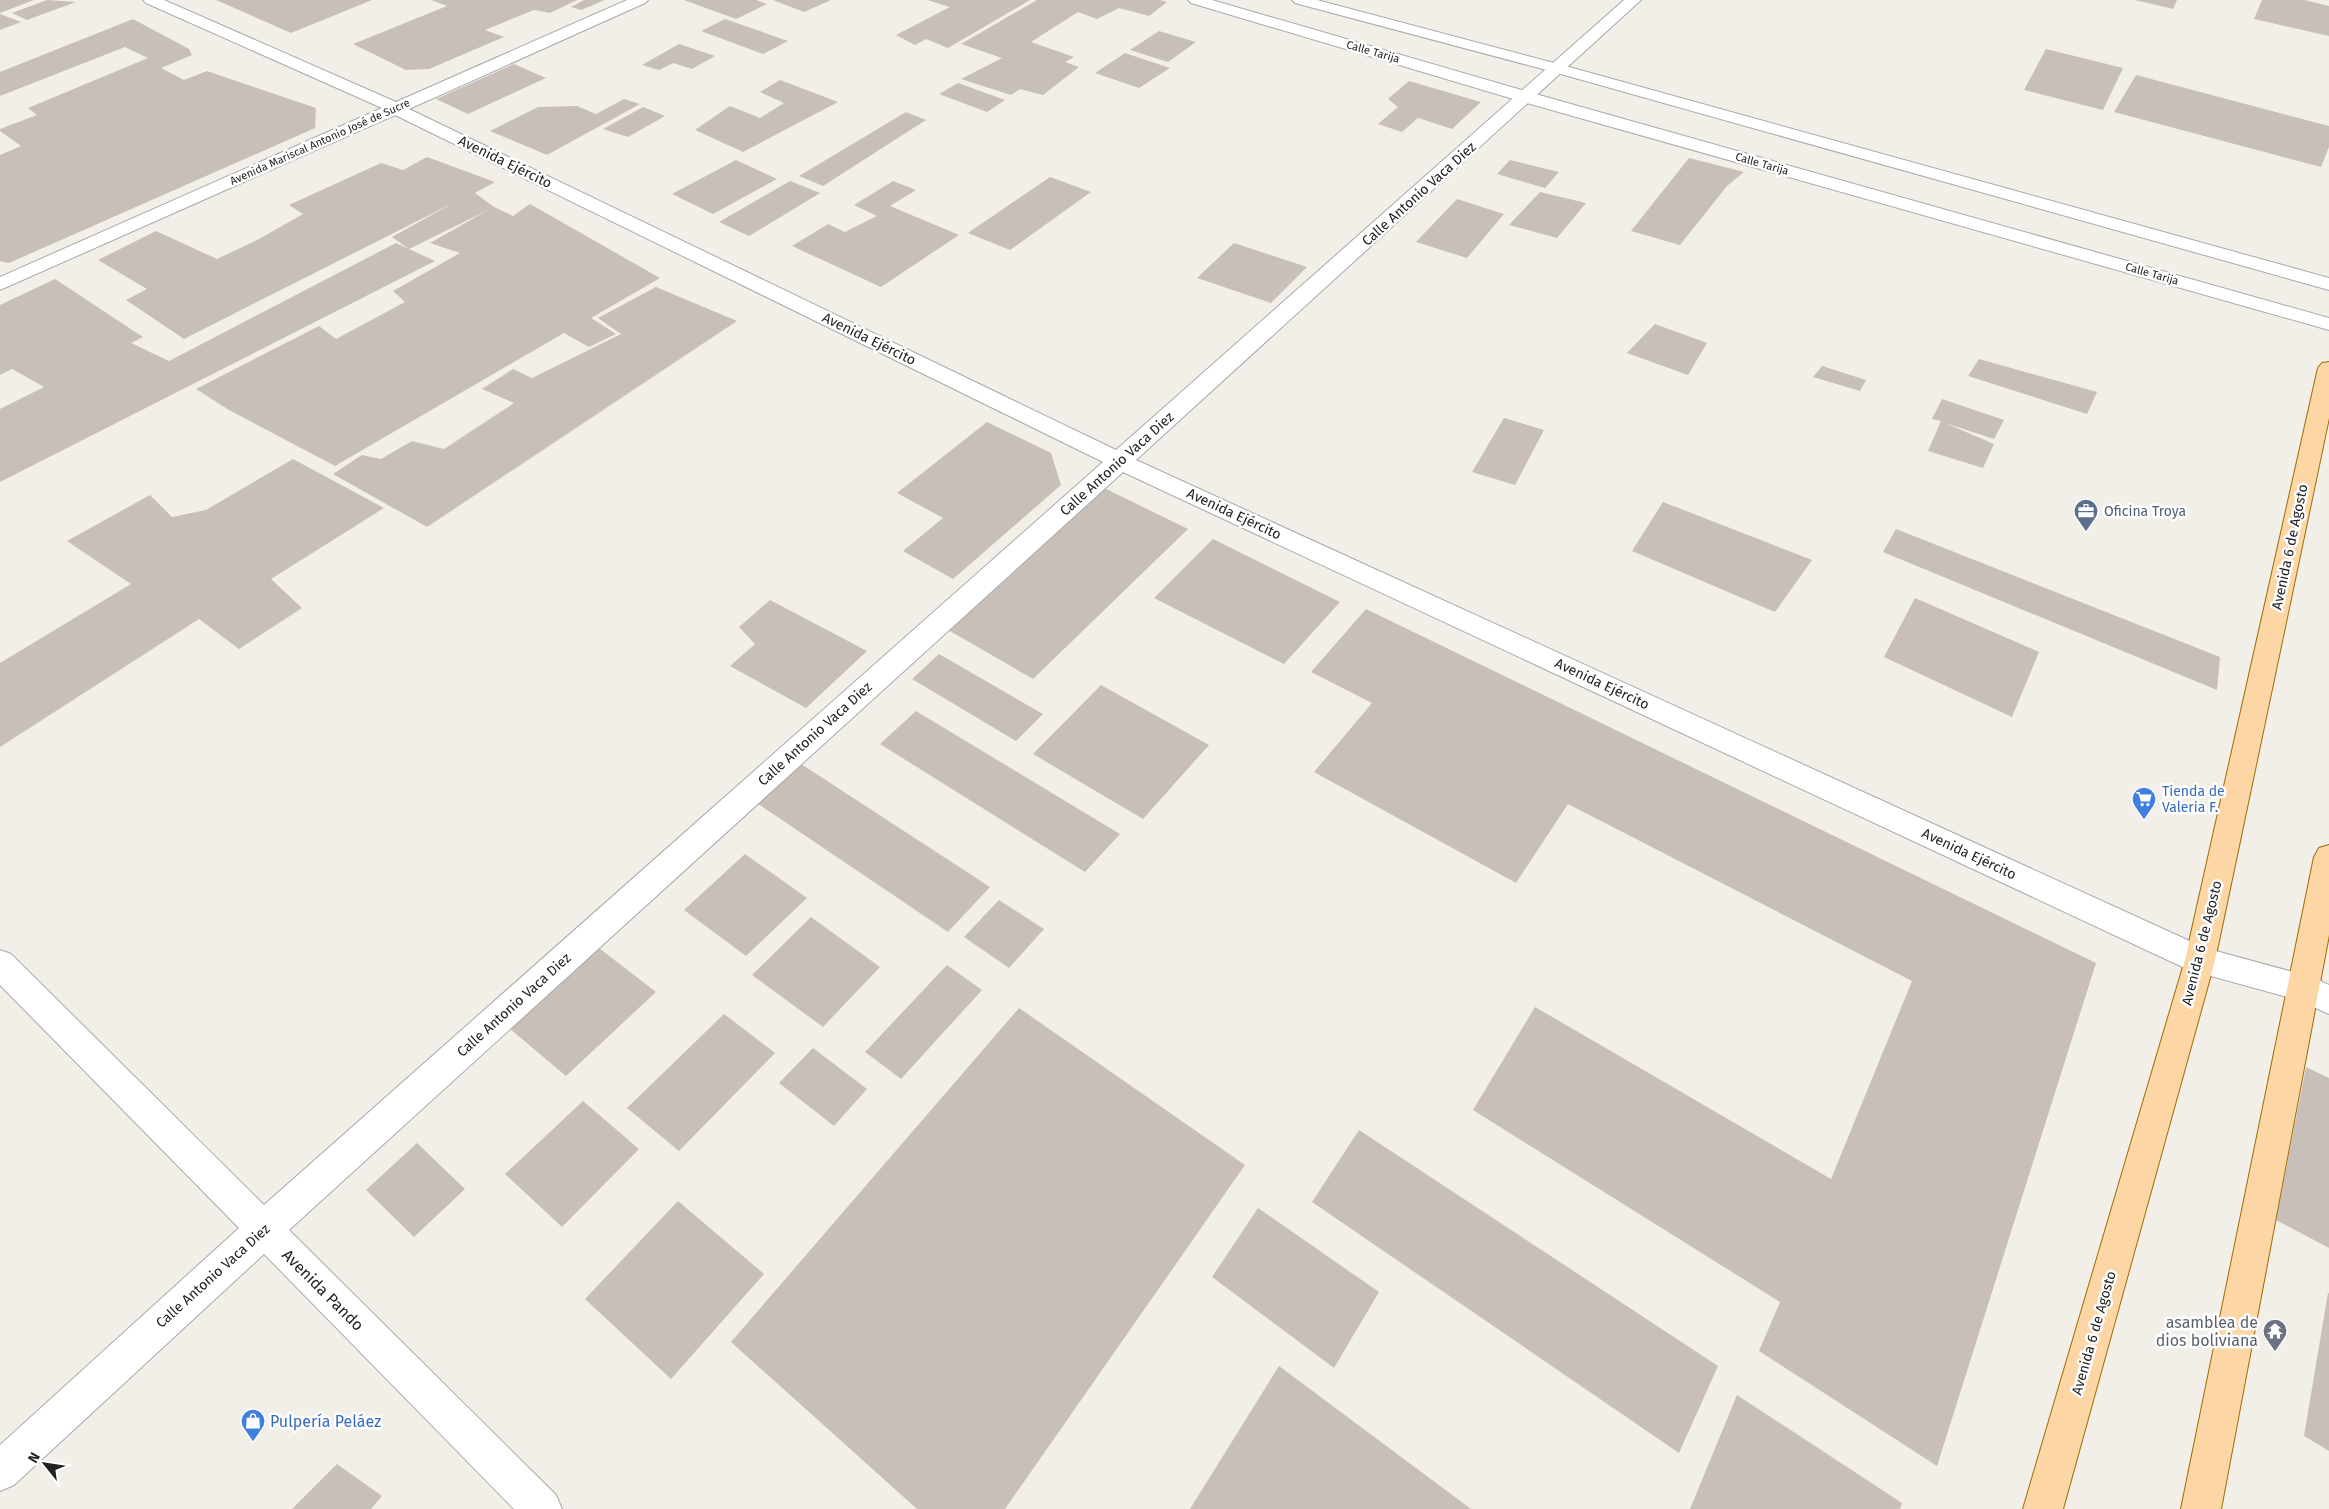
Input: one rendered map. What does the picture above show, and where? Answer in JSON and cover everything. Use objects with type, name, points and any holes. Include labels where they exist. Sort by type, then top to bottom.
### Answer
[{"type":"main road","name":"Avenida 6 de Agosto","points":[[2043,1509],[2200,960],[2329,368]]},
{"type":"main road","points":[[2201,1509],[2317,994],[2329,857]]},
{"type":"street","name":"Avenida Ejército","points":[[151,0],[395,108],[1120,461],[2200,960],[2317,994]]},
{"type":"street","name":"Avenida Mariscal Antonio José de Sucre","points":[[0,284],[640,0]]},
{"type":"street","name":"Calle Tarija","points":[[1196,0],[1526,97],[2329,324]]},
{"type":"street","points":[[1300,0],[1556,68],[2329,284]]},
{"type":"street","name":"Calle Antonio Vaca Diez","points":[[0,1471],[263,1230],[1633,0]]},
{"type":"street","name":"Avenida Pando","points":[[0,964],[542,1509]]},
{"type":"building","points":[[0,0],[34,0],[0,13]]},
{"type":"building","points":[[47,0],[76,2],[27,20],[12,13]]},
{"type":"building","points":[[216,0],[372,0],[291,33]]},
{"type":"building","points":[[431,0],[577,0],[550,13],[534,10],[485,30],[504,37],[429,69],[406,70],[353,44],[447,6]]},
{"type":"building","points":[[584,0],[605,0],[581,10],[571,7]]},
{"type":"building","points":[[684,0],[756,0],[767,4],[736,19]]},
{"type":"building","points":[[773,0],[831,0],[804,12]]},
{"type":"building","points":[[927,0],[1030,0],[948,48],[926,39],[915,45],[896,35],[950,7]]},
{"type":"building","points":[[1037,0],[1160,0],[1167,2],[1149,16],[1119,8],[1097,19],[1078,12],[1031,42],[1074,57],[1065,62],[1079,67],[1043,95],[1020,89],[1011,95],[961,79],[1002,58],[961,44]]},
{"type":"building","points":[[2135,0],[2177,0],[2173,9]]},
{"type":"building","points":[[2262,0],[2304,0],[2329,6],[2329,36],[2254,19]]},
{"type":"building","points":[[0,14],[21,22],[0,30]]},
{"type":"building","points":[[133,19],[189,49],[192,55],[161,68],[184,80],[207,71],[316,108],[315,128],[9,263],[0,261],[0,155],[21,146],[0,131],[0,129],[37,115],[28,108],[148,58],[125,47],[0,96],[0,72]]},
{"type":"building","points":[[725,19],[788,41],[763,54],[701,31]]},
{"type":"building","points":[[1159,31],[1196,42],[1168,62],[1130,50]]},
{"type":"building","points":[[679,44],[715,56],[692,69],[673,63],[659,70],[642,65]]},
{"type":"building","points":[[2046,49],[2123,68],[2103,110],[2024,90]]},
{"type":"building","points":[[1125,53],[1170,68],[1139,88],[1095,73]]},
{"type":"building","points":[[514,64],[546,78],[468,114],[436,99]]},
{"type":"building","points":[[2136,75],[2329,126],[2329,147],[2321,167],[2114,112]]},
{"type":"building","points":[[780,80],[838,102],[743,152],[695,130],[730,106],[760,118],[784,103],[760,92]]},
{"type":"building","points":[[1409,81],[1481,102],[1452,129],[1418,118],[1402,132],[1378,124],[1398,107],[1388,99]]},
{"type":"building","points":[[958,83],[1005,100],[987,112],[939,94]]},
{"type":"building","points":[[624,99],[640,104],[547,155],[490,131],[538,107],[577,106],[596,114]]},
{"type":"building","points":[[643,107],[665,116],[628,137],[603,129]]},
{"type":"building","points":[[906,112],[926,120],[823,186],[799,176]]},
{"type":"building","points":[[427,157],[495,182],[475,193],[494,207],[513,216],[530,204],[660,278],[591,318],[616,334],[589,347],[564,333],[335,466],[229,410],[196,389],[319,326],[336,339],[405,302],[393,291],[460,253],[430,243],[488,210],[409,249],[392,237],[455,202],[184,339],[126,300],[147,289],[98,260],[156,231],[217,259],[259,239],[303,214],[289,205],[381,163],[403,170]]},
{"type":"building","points":[[1689,158],[1744,172],[1727,186],[1680,245],[1631,231]]},
{"type":"building","points":[[736,160],[777,179],[713,214],[672,194]]},
{"type":"building","points":[[1510,160],[1559,172],[1545,188],[1497,174]]},
{"type":"building","points":[[1050,177],[1091,192],[1010,250],[968,233]]},
{"type":"building","points":[[790,181],[820,193],[749,236],[719,222]]},
{"type":"building","points":[[893,181],[916,190],[890,206],[959,235],[881,287],[792,246],[828,224],[845,232],[877,216],[854,205]]},
{"type":"building","points":[[1540,192],[1586,203],[1557,238],[1509,225]]},
{"type":"building","points":[[1457,199],[1504,214],[1467,258],[1416,242]]},
{"type":"building","points":[[396,243],[435,261],[0,482],[0,409],[44,387],[12,369],[0,375],[0,305],[55,279],[143,337],[131,343],[169,361]]},
{"type":"building","points":[[1234,243],[1307,267],[1271,303],[1197,278]]},
{"type":"building","points":[[656,287],[737,321],[427,527],[333,474],[362,455],[381,459],[412,441],[444,449],[514,403],[482,389],[513,369],[532,378],[621,334],[598,318]]},
{"type":"building","points":[[1655,324],[1707,343],[1688,375],[1627,353]]},
{"type":"building","points":[[1979,359],[2097,392],[2087,414],[1968,376]]},
{"type":"building","points":[[1822,366],[1866,380],[1860,391],[1813,377]]},
{"type":"building","points":[[1942,399],[2004,420],[1994,439],[1945,423],[1994,444],[1983,468],[1928,451],[1941,421],[1932,419]]},
{"type":"building","points":[[1504,418],[1544,430],[1515,485],[1472,472]]},
{"type":"building","points":[[987,422],[1051,453],[1061,485],[953,579],[903,551],[943,518],[897,493]]},
{"type":"building","points":[[293,459],[384,508],[271,579],[302,608],[239,649],[199,619],[0,747],[0,663],[131,584],[67,541],[150,495],[172,517],[206,510]]},
{"type":"building","points":[[1102,487],[1188,529],[1033,679],[943,627]]},
{"type":"building","points":[[1663,502],[1812,560],[1775,612],[1632,551]]},
{"type":"building","points":[[1896,529],[2220,657],[2217,690],[1883,552]]},
{"type":"building","points":[[1213,539],[1340,602],[1284,664],[1154,598]]},
{"type":"building","points":[[1915,598],[2039,652],[2012,717],[1884,657]]},
{"type":"building","points":[[770,600],[867,651],[806,708],[730,666],[755,644],[739,627]]},
{"type":"building","points":[[1366,609],[2096,963],[1937,1466],[1759,1351],[1780,1302],[1473,1110],[1535,1007],[1831,1179],[1912,981],[1568,804],[1516,883],[1314,772],[1372,703],[1311,672]]},
{"type":"building","points":[[939,654],[1043,714],[1016,741],[912,679]]},
{"type":"building","points":[[1101,685],[1209,745],[1143,819],[1033,754]]},
{"type":"building","points":[[916,711],[1120,834],[1085,872],[880,744]]},
{"type":"building","points":[[798,762],[990,887],[948,932],[754,801]]},
{"type":"building","points":[[745,854],[807,898],[746,956],[684,910]]},
{"type":"building","points":[[999,900],[1044,929],[1009,968],[964,937]]},
{"type":"building","points":[[811,917],[880,967],[823,1027],[752,975]]},
{"type":"building","points":[[599,948],[656,992],[566,1076],[509,1028]]},
{"type":"building","points":[[947,965],[982,990],[901,1079],[865,1052]]},
{"type":"building","points":[[1019,1008],[1245,1165],[1005,1509],[917,1509],[731,1342]]},
{"type":"building","points":[[724,1014],[775,1053],[679,1151],[627,1108]]},
{"type":"building","points":[[813,1048],[867,1089],[834,1126],[779,1083]]},
{"type":"building","points":[[2306,1067],[2329,1078],[2329,1248],[2276,1220]]},
{"type":"building","points":[[583,1101],[639,1149],[562,1227],[505,1174]]},
{"type":"building","points":[[1359,1130],[1718,1366],[1679,1453],[1312,1202]]},
{"type":"building","points":[[417,1143],[465,1189],[414,1237],[366,1190]]},
{"type":"building","points":[[678,1201],[764,1274],[671,1379],[585,1299]]},
{"type":"building","points":[[1258,1208],[1379,1292],[1334,1368],[1212,1277]]},
{"type":"building","points":[[2329,1293],[2329,1451],[2304,1436]]},
{"type":"building","points":[[1279,1366],[1471,1509],[1190,1509]]},
{"type":"building","points":[[1737,1395],[1902,1503],[1900,1509],[1690,1509]]},
{"type":"building","points":[[337,1464],[382,1496],[371,1509],[292,1509]]},
{"type":"place","name":"Oficina Troya","points":[[2086,532]]},
{"type":"place","name":"Tienda de Valeria F.","points":[[2144,820]]},
{"type":"place","name":"asamblea de dios boliviana","points":[[2275,1352]]},
{"type":"place","name":"Pulpería Peláez","points":[[253,1442]]}]
